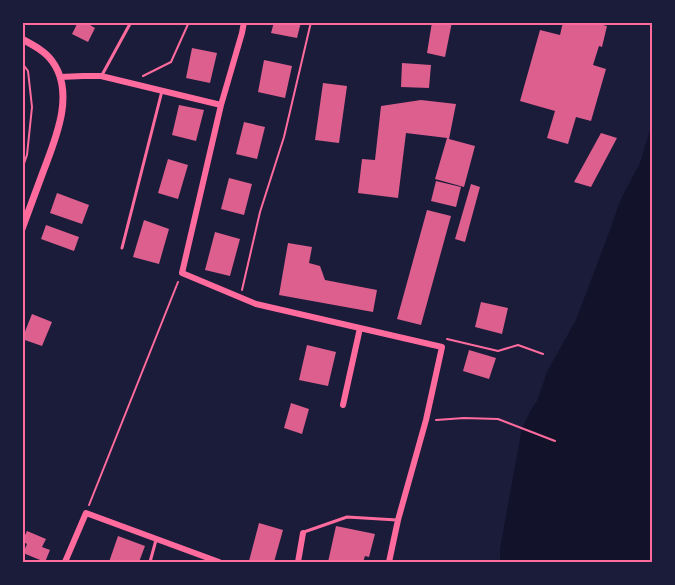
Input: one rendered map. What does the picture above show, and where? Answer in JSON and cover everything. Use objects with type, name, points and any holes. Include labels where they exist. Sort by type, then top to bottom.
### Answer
[{"type":"street","points":[[244,22],[221,105],[182,273],[256,304],[442,347],[426,420],[398,520],[389,562]]},
{"type":"street","points":[[22,39],[42,50],[53,61],[63,90],[59,127],[22,229]]},
{"type":"street","points":[[60,77],[101,76],[221,105]]},
{"type":"street","points":[[343,405],[360,328]]},
{"type":"street","points":[[65,562],[86,513],[219,562]]},
{"type":"street","points":[[298,562],[303,532]]},
{"type":"lane","points":[[101,76],[131,22]]},
{"type":"lane","points":[[122,248],[162,91]]},
{"type":"lane","points":[[303,532],[347,517],[398,520]]},
{"type":"lane","points":[[150,562],[156,540]]},
{"type":"path","points":[[129,83],[171,62],[189,22]]},
{"type":"path","points":[[240,297],[260,212],[284,137],[311,22]]},
{"type":"path","points":[[22,63],[28,71],[32,107],[27,155],[22,169]]},
{"type":"path","points":[[86,513],[182,273]]},
{"type":"path","points":[[447,339],[498,351],[518,345],[543,354]]},
{"type":"path","points":[[426,420],[498,419],[555,441]]},
{"type":"shaded area","points":[[652,124],[652,562],[500,562],[500,549],[522,428],[537,401],[548,370],[576,320],[621,199],[640,163]]},
{"type":"building","points":[[78,22],[85,22],[95,28],[88,42],[72,34]]},
{"type":"building","points":[[274,22],[301,22],[297,38],[271,33]]},
{"type":"building","points":[[432,22],[452,22],[445,57],[427,53]]},
{"type":"building","points":[[563,22],[604,22],[603,25],[607,26],[602,47],[599,46],[593,65],[606,69],[591,121],[576,117],[568,144],[547,138],[555,111],[520,101],[540,30],[560,35]]},
{"type":"building","points":[[192,48],[217,53],[210,83],[186,78]]},
{"type":"building","points":[[264,60],[292,66],[285,98],[258,92]]},
{"type":"building","points":[[402,63],[431,65],[429,88],[401,87]]},
{"type":"building","points":[[323,83],[347,86],[339,143],[315,140]]},
{"type":"building","points":[[421,100],[456,104],[449,139],[475,146],[464,187],[435,179],[447,138],[406,133],[398,198],[358,193],[362,159],[375,160],[381,106]]},
{"type":"building","points":[[179,105],[204,110],[196,141],[172,135]]},
{"type":"building","points":[[244,122],[265,127],[257,159],[236,154]]},
{"type":"building","points":[[601,133],[617,138],[591,187],[574,182]]},
{"type":"building","points":[[168,159],[188,165],[178,199],[158,193]]},
{"type":"building","points":[[229,178],[252,184],[244,215],[221,209]]},
{"type":"building","points":[[436,181],[461,187],[456,207],[431,201]]},
{"type":"building","points":[[471,184],[480,187],[465,242],[455,239]]},
{"type":"building","points":[[57,193],[89,205],[82,224],[50,213]]},
{"type":"building","points":[[427,210],[451,216],[421,325],[397,319]]},
{"type":"building","points":[[144,220],[169,229],[159,264],[133,257]]},
{"type":"building","points":[[46,225],[79,237],[74,251],[41,239]]},
{"type":"building","points":[[215,232],[240,239],[230,276],[205,270]]},
{"type":"building","points":[[288,243],[312,247],[309,263],[320,266],[325,280],[377,290],[373,312],[279,295]]},
{"type":"building","points":[[481,302],[508,308],[502,334],[475,327]]},
{"type":"building","points":[[32,314],[52,322],[42,346],[22,339]]},
{"type":"building","points":[[307,345],[336,352],[328,386],[299,380]]},
{"type":"building","points":[[469,350],[496,358],[489,379],[463,371]]},
{"type":"building","points":[[291,403],[309,409],[302,434],[284,428]]},
{"type":"building","points":[[259,523],[283,530],[274,562],[249,561]]},
{"type":"building","points":[[336,526],[375,534],[369,557],[365,556],[363,562],[328,562]]},
{"type":"building","points":[[27,531],[46,539],[42,547],[50,550],[45,562],[23,553],[27,544],[22,541]]},
{"type":"building","points":[[118,536],[145,546],[139,562],[109,562]]}]
